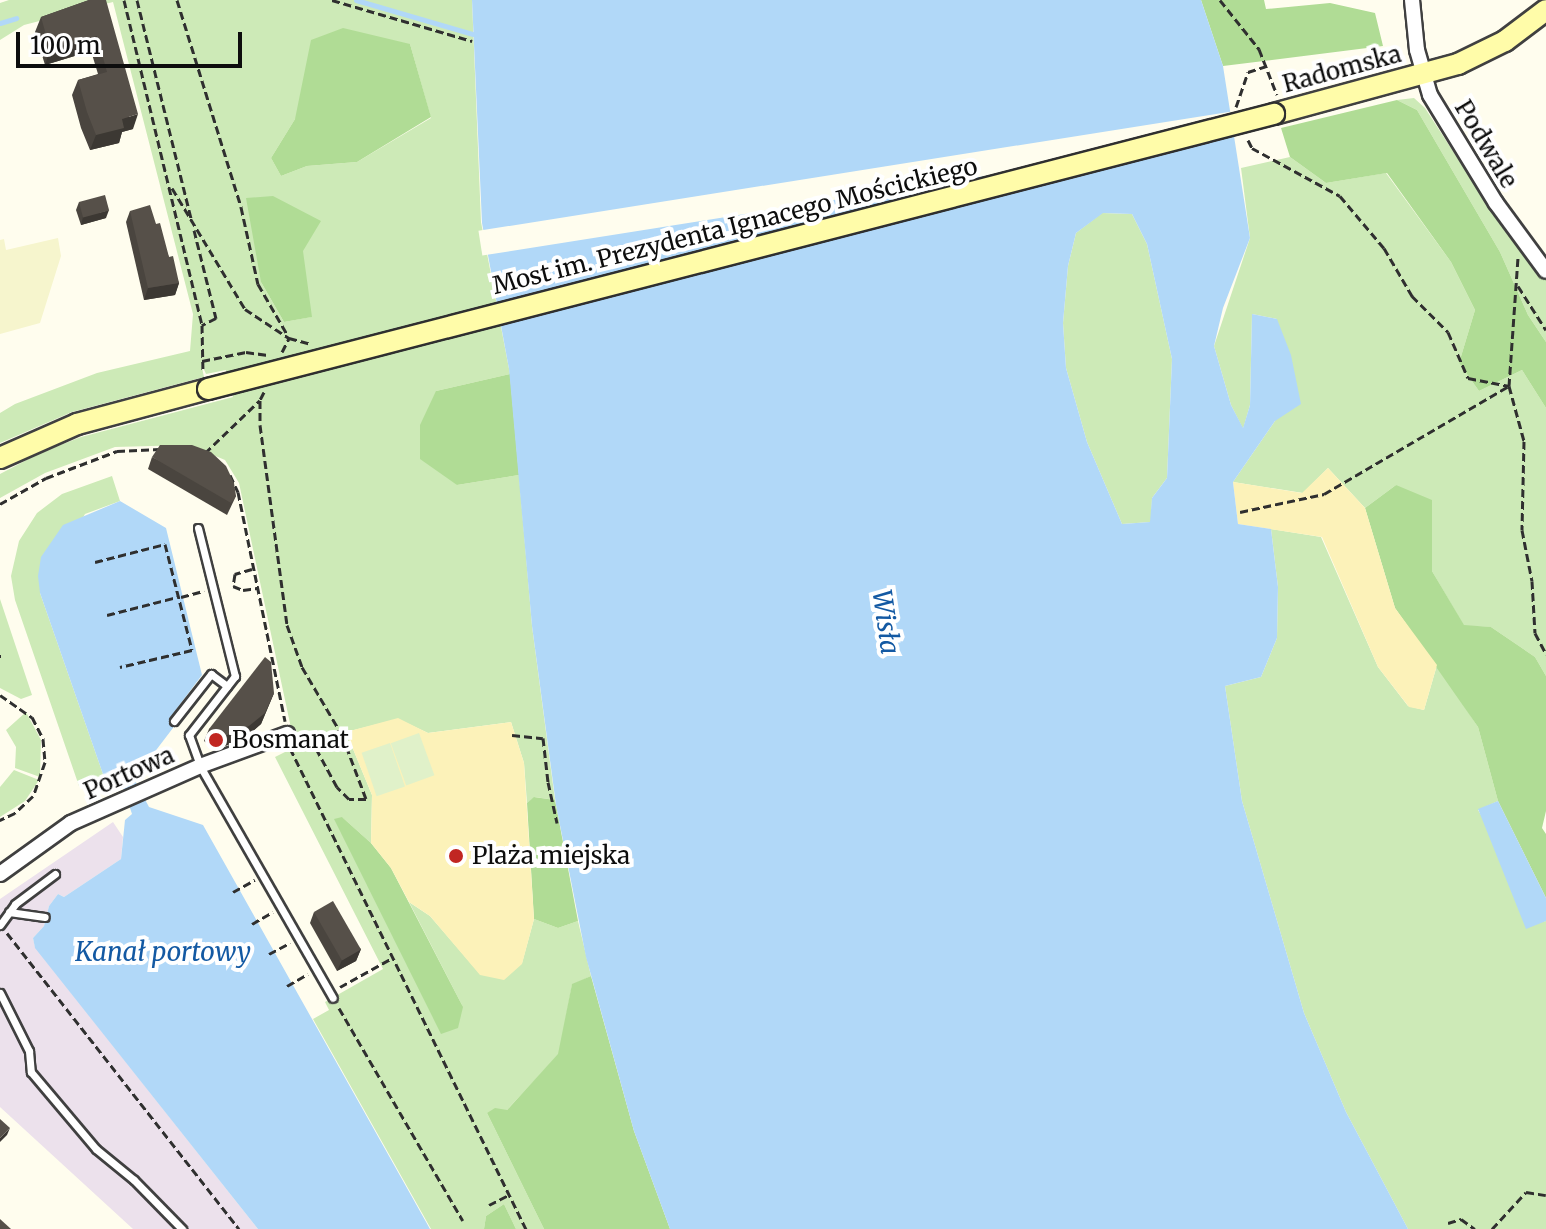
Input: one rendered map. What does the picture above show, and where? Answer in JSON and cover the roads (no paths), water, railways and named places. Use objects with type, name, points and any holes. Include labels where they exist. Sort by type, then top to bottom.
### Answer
[{"type":"main road","name":"Radomska","points":[[1277,108],[1422,75],[1483,52],[1546,10]]},
{"type":"main road","name":"Most im. Prezydenta Ignacego Mościckiego","points":[[0,458],[34,440],[77,424],[1277,108]]},
{"type":"street","name":"Radomska","points":[[1412,0],[1422,75]]},
{"type":"street","name":"Podwale","points":[[1422,75],[1430,95],[1519,239],[1546,271]]},
{"type":"street","name":"Portowa","points":[[0,874],[71,823],[200,766],[287,734]]},
{"type":"lane","points":[[198,528],[235,676],[189,735],[200,766],[331,996]]},
{"type":"lane","points":[[174,721],[211,674],[227,686]]},
{"type":"lane","points":[[0,925],[15,904],[55,874]]},
{"type":"lane","points":[[9,912],[45,917]]},
{"type":"lane","points":[[0,993],[29,1051],[31,1072],[96,1149],[134,1180],[182,1229]]},
{"type":"water","name":"Wisła","points":[[472,0],[1201,0],[1223,66],[1250,238],[1223,308],[1214,346],[1231,405],[1243,428],[1250,405],[1252,314],[1277,319],[1291,355],[1301,404],[1275,421],[1233,482],[1238,524],[1271,529],[1278,587],[1277,638],[1261,677],[1225,686],[1242,801],[1304,1013],[1346,1112],[1408,1229],[670,1229],[634,1131],[586,957],[556,805],[532,626],[509,369],[482,223]],"holes":[[[1103,213],[1132,214],[1147,244],[1172,359],[1167,478],[1152,498],[1150,522],[1122,524],[1087,442],[1066,368],[1063,323],[1068,266],[1076,233]]]},
{"type":"water","name":"Kanał portowy","points":[[120,501],[166,528],[202,675],[169,719],[176,724],[144,766],[135,766],[131,773],[149,807],[203,825],[430,1229],[258,1229],[35,948],[33,938],[44,926],[49,906],[58,894],[64,897],[121,859],[125,820],[132,814],[120,778],[112,774],[104,777],[40,593],[38,576],[41,557],[63,525]]},
{"type":"water","points":[[1498,801],[1546,898],[1546,921],[1526,929],[1478,809]]},
{"type":"waterway","points":[[356,0],[472,34]]},
{"type":"waterway","points":[[0,23],[16,18]]},
{"type":"place","name":"Bosmanat","points":[[216,740]]},
{"type":"place","name":"Plaża miejska","points":[[456,856]]}]
